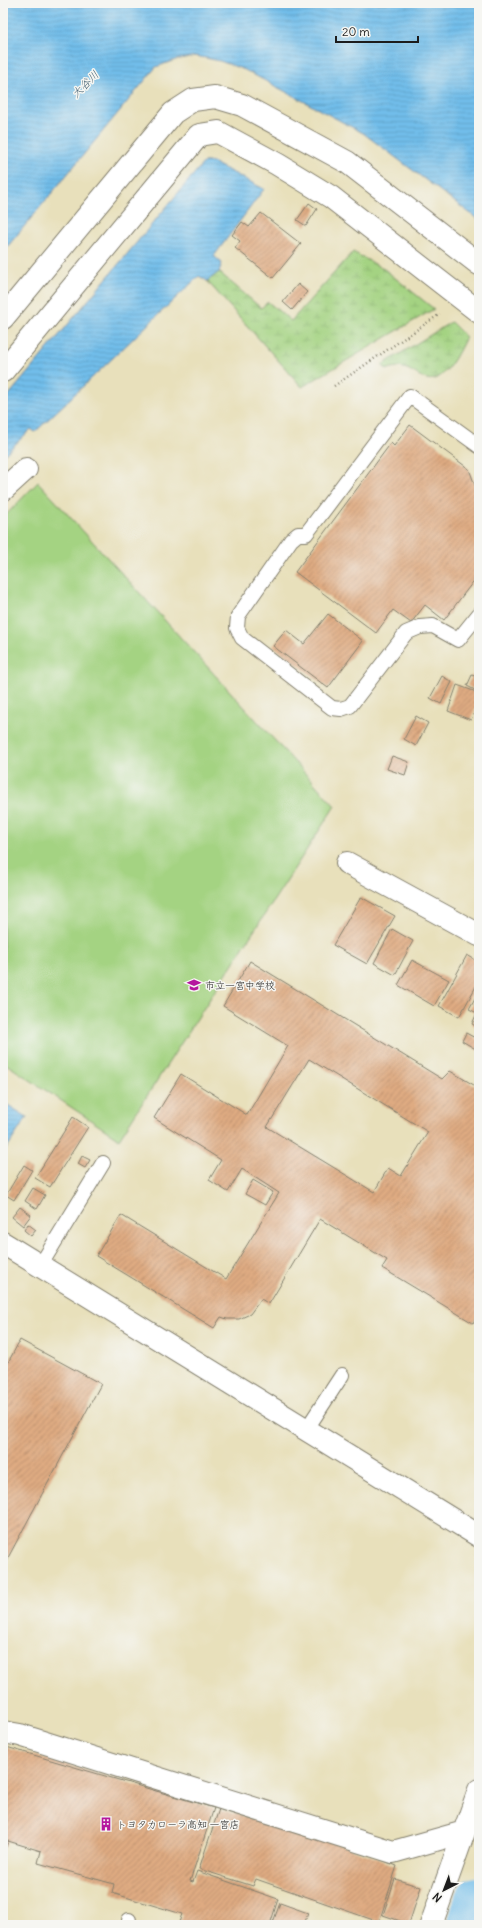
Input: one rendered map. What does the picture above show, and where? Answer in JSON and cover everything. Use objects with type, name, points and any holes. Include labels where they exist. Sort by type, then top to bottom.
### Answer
[{"type":"street","points":[[3,318],[173,113],[193,100],[215,97],[242,105],[347,162],[479,264]]},
{"type":"street","points":[[3,371],[199,135],[218,132],[277,164],[331,197],[471,305]]},
{"type":"street","points":[[3,490],[26,469]]},
{"type":"street","points":[[347,863],[479,936]]},
{"type":"street","points":[[3,1243],[479,1536]]},
{"type":"street","points":[[3,1732],[28,1737],[393,1852],[464,1832]]},
{"type":"street","points":[[431,1925],[479,1790]]},
{"type":"lane","points":[[479,446],[410,396],[306,534],[298,534],[291,540],[238,616],[237,628],[242,638],[332,708],[341,709],[350,706],[406,633],[420,627],[433,626],[458,640],[479,614]]},
{"type":"lane","points":[[40,1266],[103,1163]]},
{"type":"lane","points":[[306,1430],[342,1375]]},
{"type":"path","points":[[334,386],[471,305]]},
{"type":"green space","points":[[353,252],[384,269],[434,309],[302,387],[207,281],[219,272],[261,308],[268,302],[291,321]]},
{"type":"green space","points":[[451,322],[466,337],[452,364],[440,376],[433,379],[426,379],[405,368],[397,367],[387,370],[382,365]]},
{"type":"green space","points":[[38,482],[335,806],[119,1139],[3,1062],[3,518]]},
{"type":"water","name":"大谷川","points":[[3,3],[479,3],[479,220],[363,133],[245,70],[220,61],[196,56],[175,60],[156,67],[3,252]]},
{"type":"water","points":[[204,162],[212,162],[264,189],[214,256],[222,263],[219,272],[207,281],[199,276],[35,432],[31,429],[3,456],[3,402]]},
{"type":"water","points":[[3,1102],[27,1117],[3,1154]]},
{"type":"building","points":[[309,203],[317,209],[306,226],[297,220]]},
{"type":"building","points":[[261,213],[301,244],[273,278],[235,248],[240,241],[232,235],[242,222],[249,227]]},
{"type":"building","points":[[298,284],[307,292],[292,310],[283,302]]},
{"type":"building","points":[[410,425],[469,469],[479,496],[479,574],[444,620],[425,605],[411,623],[393,610],[376,633],[295,572],[391,443],[394,446]]},
{"type":"building","points":[[328,614],[363,641],[328,688],[273,646],[286,630],[304,644]]},
{"type":"building","points":[[472,675],[479,678],[479,692],[467,686]]},
{"type":"building","points":[[442,676],[452,682],[441,704],[430,698]]},
{"type":"building","points":[[457,685],[479,693],[479,700],[471,720],[448,711]]},
{"type":"building","points":[[416,716],[428,723],[416,746],[404,739]]},
{"type":"building","points":[[392,756],[409,762],[405,775],[387,769]]},
{"type":"building","points":[[361,897],[395,916],[367,964],[333,945]]},
{"type":"building","points":[[392,929],[413,941],[395,975],[374,963]]},
{"type":"building","points":[[467,955],[479,962],[479,981],[459,1017],[439,1006]]},
{"type":"building","points":[[412,960],[449,980],[434,1006],[398,985]]},
{"type":"building","points":[[250,961],[442,1079],[450,1071],[479,1088],[479,1313],[473,1323],[382,1268],[387,1260],[320,1219],[269,1304],[261,1299],[250,1314],[239,1319],[227,1319],[221,1317],[214,1328],[96,1256],[121,1215],[226,1279],[279,1193],[242,1169],[228,1192],[209,1180],[221,1160],[154,1118],[181,1074],[247,1115],[288,1046],[223,1006]],"holes":[[[309,1059],[428,1132],[401,1176],[388,1168],[374,1192],[267,1127]]]},
{"type":"building","points":[[479,997],[479,1028],[472,1024],[477,1013],[469,1009],[475,998],[478,1000]]},
{"type":"building","points":[[466,1033],[479,1040],[479,1051],[462,1041]]},
{"type":"building","points":[[73,1117],[88,1127],[50,1187],[35,1178]]},
{"type":"building","points":[[82,1156],[90,1160],[85,1168],[78,1164]]},
{"type":"building","points":[[24,1165],[32,1170],[14,1200],[6,1195]]},
{"type":"building","points":[[253,1180],[273,1192],[265,1205],[245,1194]]},
{"type":"building","points":[[33,1188],[45,1195],[37,1209],[25,1201]]},
{"type":"building","points":[[20,1207],[31,1215],[23,1226],[12,1217]]},
{"type":"building","points":[[28,1224],[36,1230],[31,1236],[24,1230]]},
{"type":"building","points":[[20,1340],[101,1384],[3,1567],[3,1372]]},
{"type":"building","name":"トヨタカローラ高知 一宮店","points":[[3,1746],[214,1808],[190,1881],[193,1882],[197,1871],[278,1899],[270,1925],[178,1925],[182,1914],[112,1893],[114,1884],[38,1863],[41,1851],[8,1841],[6,1847],[3,1846]]},
{"type":"building","points":[[219,1809],[342,1845],[397,1866],[379,1922],[256,1879],[253,1886],[199,1869]]},
{"type":"building","points":[[395,1879],[421,1887],[409,1924],[383,1915]]},
{"type":"building","points":[[280,1903],[308,1913],[304,1925],[272,1925]]},
{"type":"waterway","points":[[472,1925],[479,1901]]},
{"type":"place","name":"市立一宮中学校","points":[[194,985]]},
{"type":"place","name":"トヨタカローラ高知 一宮店","points":[[106,1824]]}]
